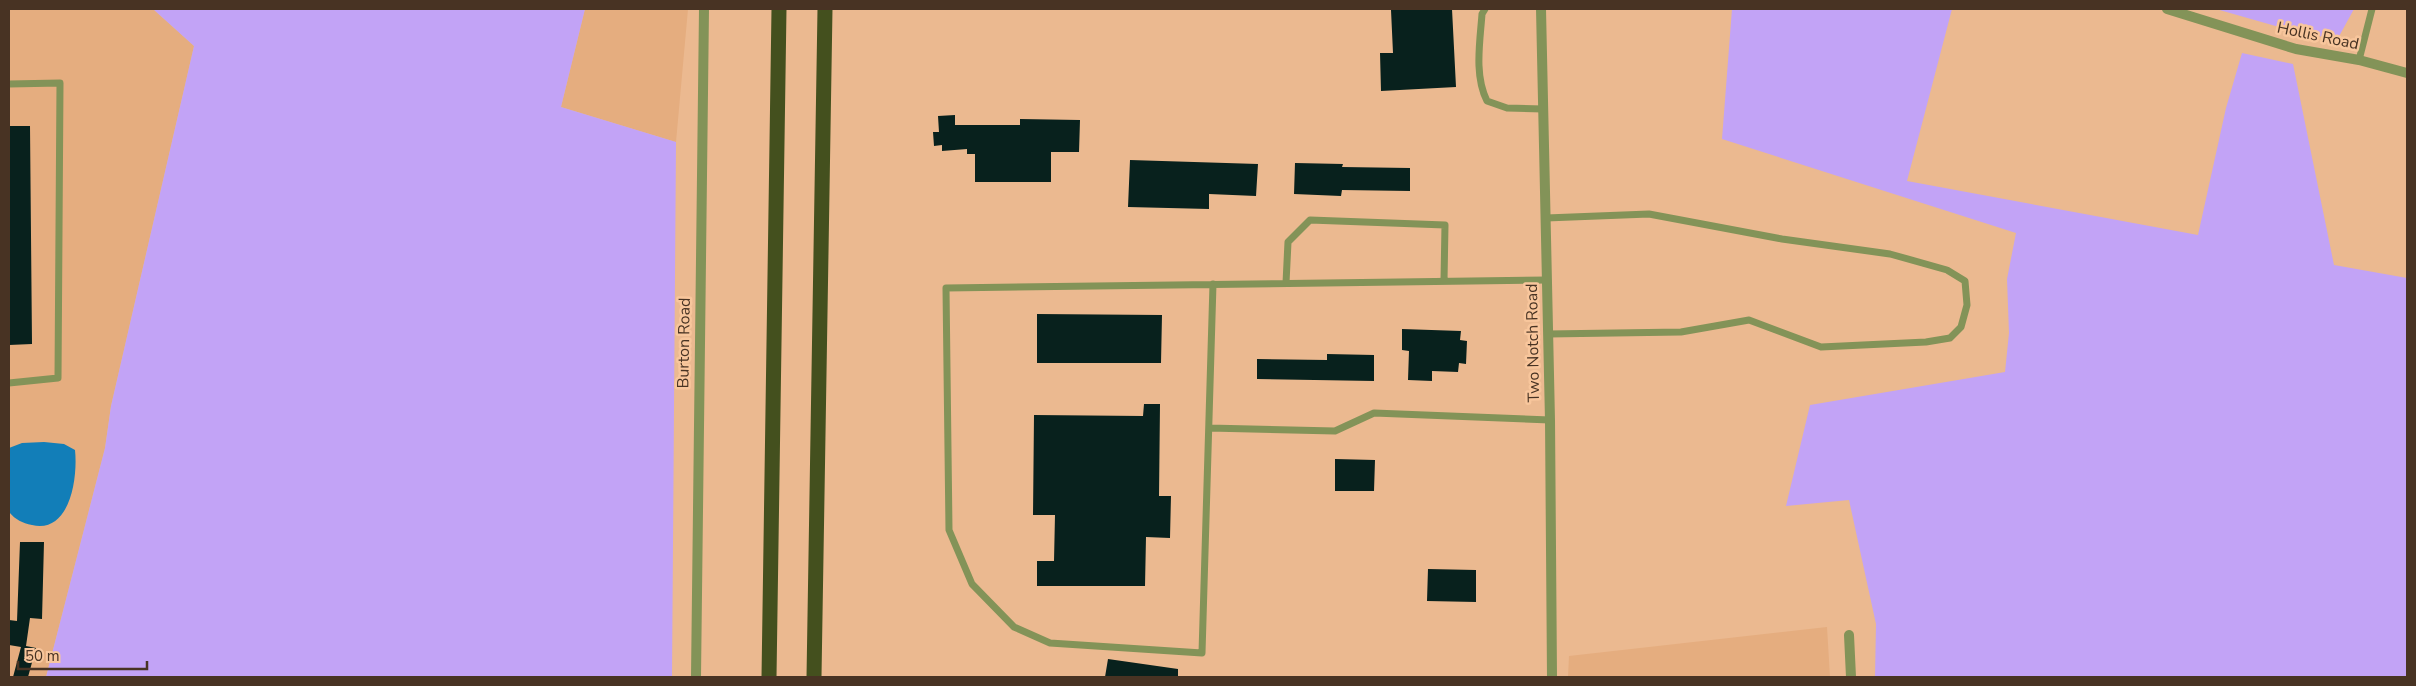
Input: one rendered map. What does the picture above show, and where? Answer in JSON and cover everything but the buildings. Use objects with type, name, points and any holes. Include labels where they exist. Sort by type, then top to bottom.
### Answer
[{"type":"highway","points":[[769,677],[779,9]]},
{"type":"highway","points":[[814,677],[825,9]]},
{"type":"street","name":"Burton Road","points":[[696,677],[704,9]]},
{"type":"street","name":"Two Notch Road","points":[[1541,9],[1550,420],[1552,677]]},
{"type":"street","name":"Hollis Road","points":[[2166,9],[2296,49],[2359,60],[2407,73]]},
{"type":"street","points":[[1849,635],[1851,677]]},
{"type":"lane","points":[[1485,9],[1482,14],[1479,62],[1481,90],[1487,101],[1507,108],[1543,109]]},
{"type":"lane","points":[[2359,60],[2372,9]]},
{"type":"lane","points":[[9,84],[60,83],[58,378],[9,383]]},
{"type":"lane","points":[[1546,218],[1649,214],[1782,239],[1890,254],[1948,270],[1965,282],[1967,305],[1961,327],[1950,338],[1926,342],[1821,347],[1749,320],[1681,332],[1548,334]]},
{"type":"lane","points":[[1286,283],[1288,242],[1310,220],[1445,225],[1444,281]]},
{"type":"lane","points":[[1213,284],[1202,653],[1050,642],[1014,626],[972,584],[949,530],[946,288],[1213,284],[1286,283],[1547,280]]},
{"type":"lane","points":[[1209,428],[1335,431],[1374,413],[1550,420]]},
{"type":"shaded area","points":[[9,9],[153,9],[194,46],[111,406],[105,448],[46,677],[9,677]]},
{"type":"shaded area","points":[[153,9],[585,9],[561,107],[676,142],[672,677],[46,677],[105,448],[111,406],[194,46]]},
{"type":"shaded area","points":[[585,9],[688,9],[676,142],[561,107]]},
{"type":"shaded area","points":[[1732,9],[1952,9],[1907,181],[2198,235],[2226,108],[2242,53],[2293,64],[2334,265],[2407,278],[2407,677],[1875,677],[1876,624],[1849,500],[1786,506],[1810,405],[2005,372],[2009,333],[2007,279],[2016,233],[1722,139]]},
{"type":"shaded area","points":[[2216,9],[2354,9],[2337,40],[2279,27]]},
{"type":"shaded area","points":[[1827,627],[1830,677],[1568,677],[1569,656]]},
{"type":"water","points":[[44,442],[64,444],[75,450],[76,462],[73,488],[69,501],[63,513],[55,521],[45,526],[19,521],[9,512],[9,448],[22,443]]}]
